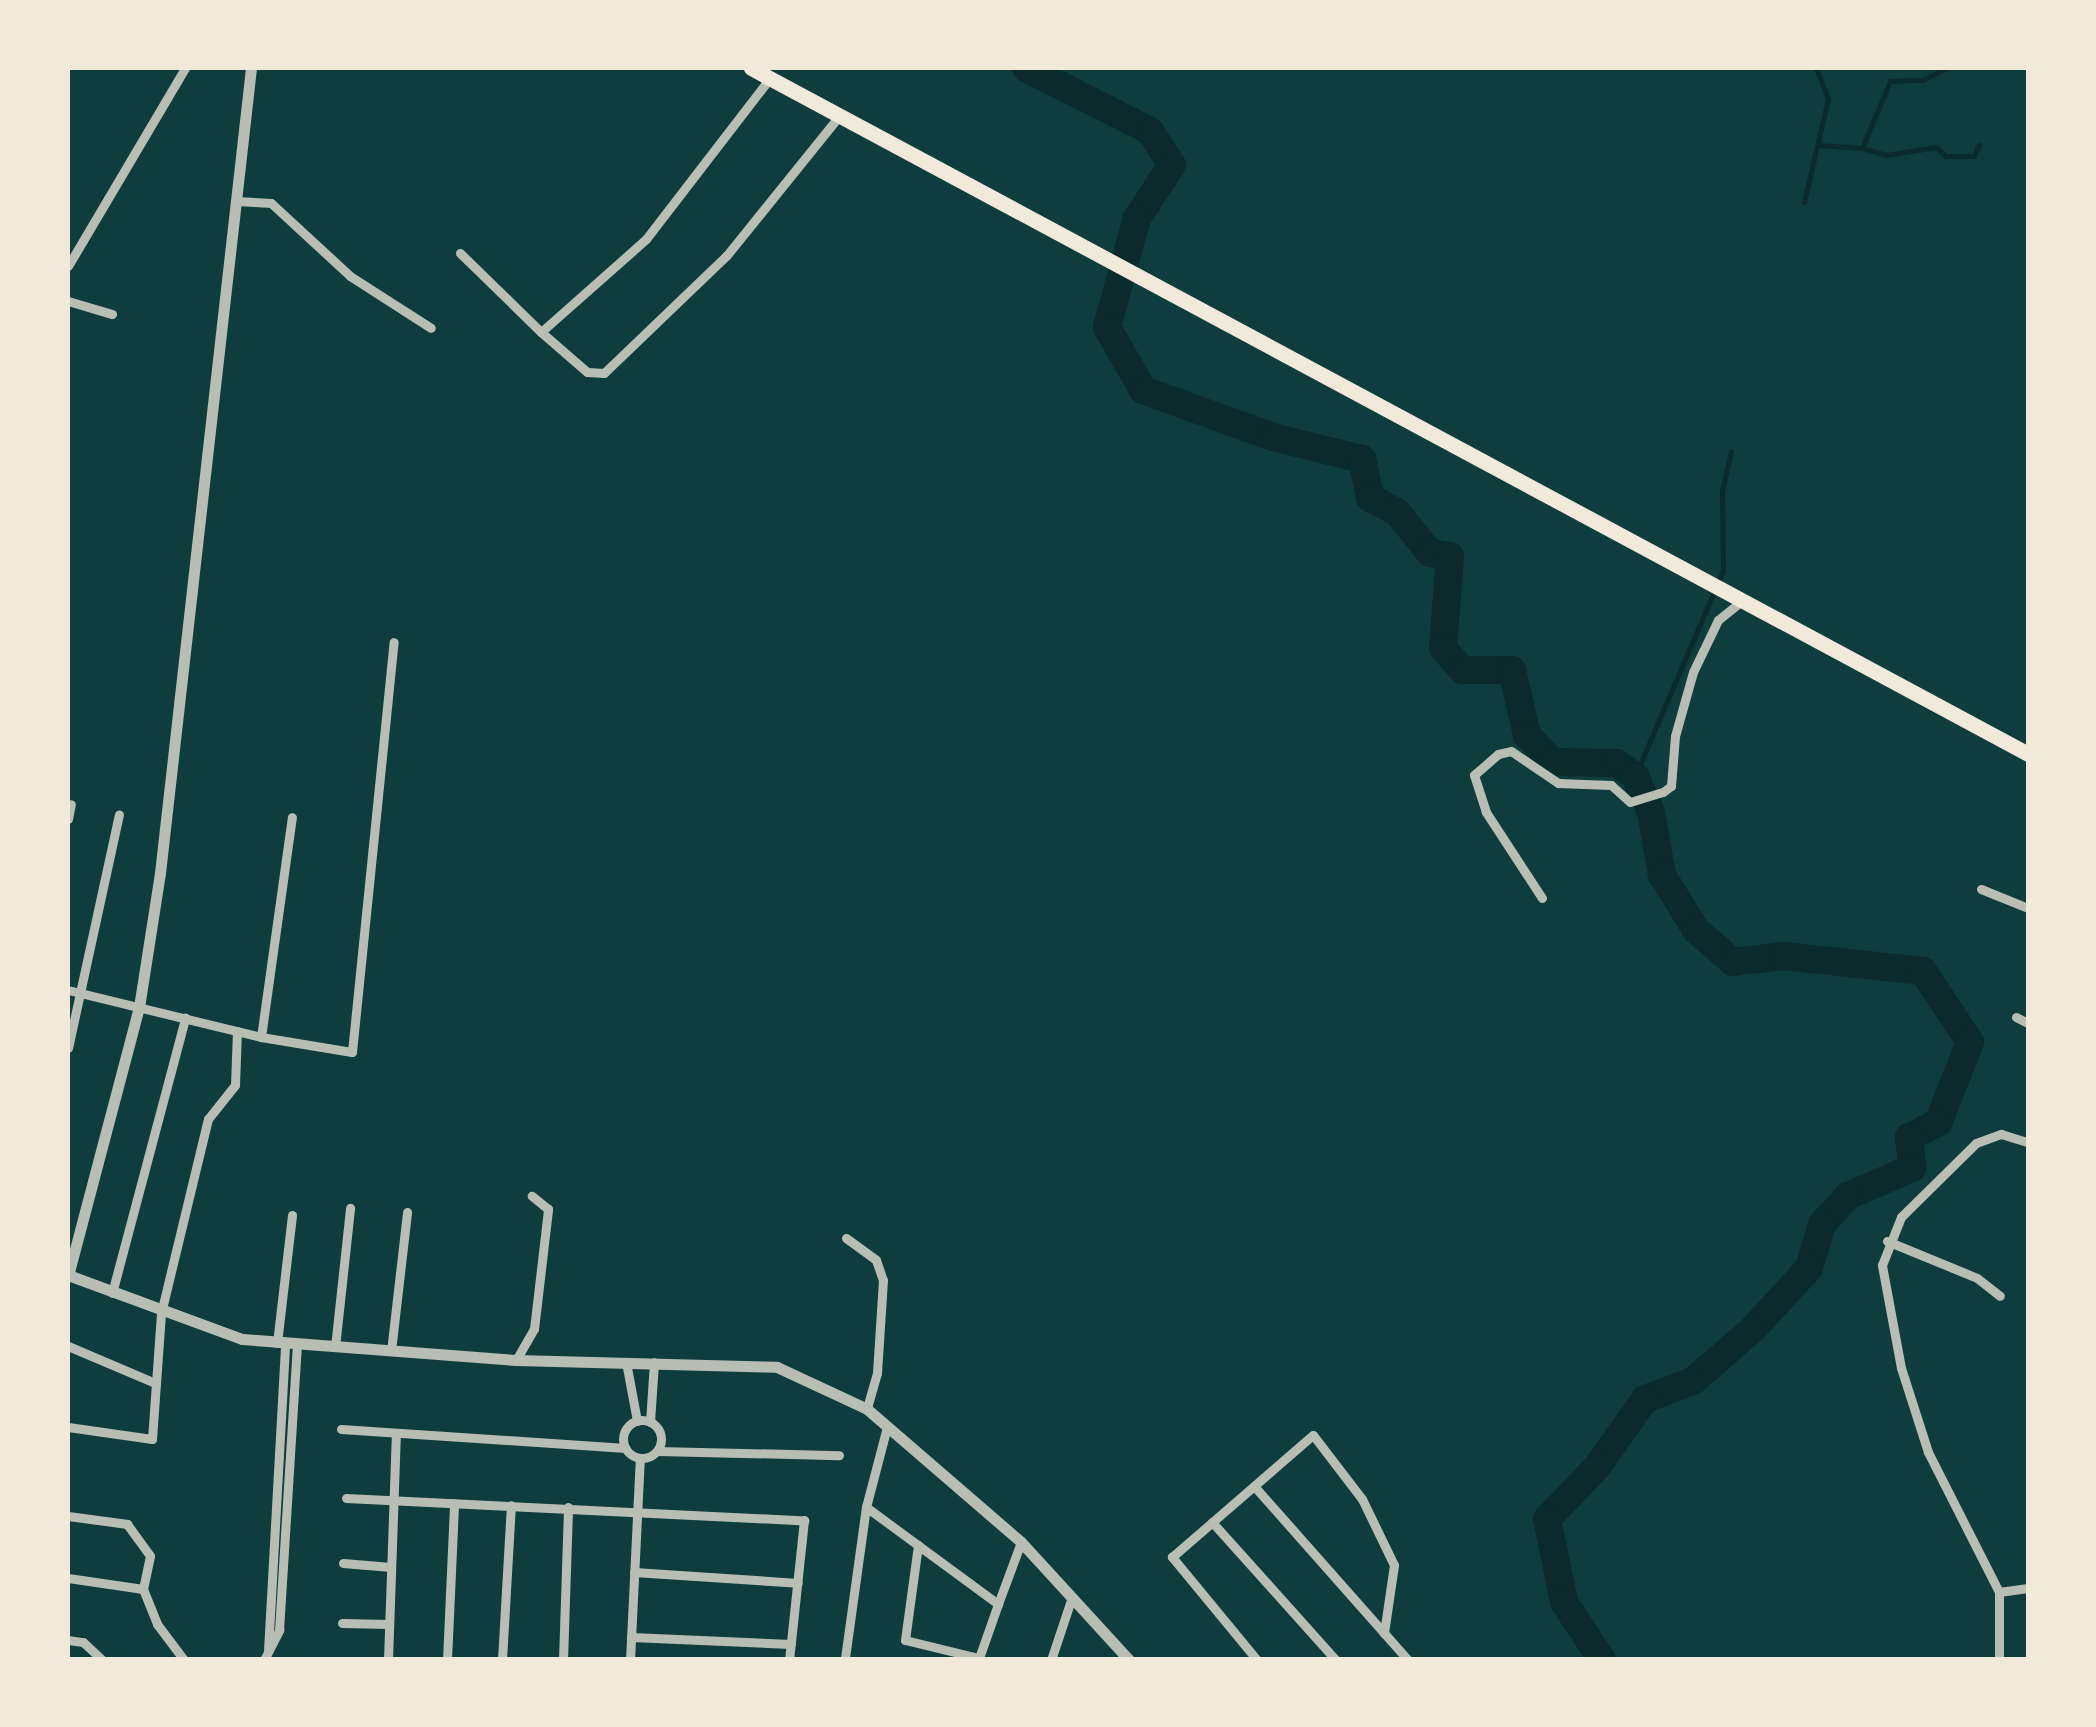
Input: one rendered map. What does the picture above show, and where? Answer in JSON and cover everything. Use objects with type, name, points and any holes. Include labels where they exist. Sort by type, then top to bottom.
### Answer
[{"type":"highway","points":[[751,68],[1138,274],[1733,601],[2028,754]]},
{"type":"street","points":[[68,266],[185,68]]},
{"type":"street","points":[[250,68],[205,515],[139,1006],[68,1275],[161,1313],[242,1339],[516,1360],[777,1368],[866,1409],[888,1427],[1021,1542],[1129,1660]]},
{"type":"street","points":[[541,332],[646,239],[770,78]]},
{"type":"street","points":[[460,253],[587,372],[604,374],[726,255],[840,115]]},
{"type":"street","points":[[235,201],[271,203],[350,276],[431,328]]},
{"type":"street","points":[[68,302],[112,314]]},
{"type":"street","points":[[1542,898],[1486,812],[1474,775],[1498,754],[1515,752],[1558,783],[1610,785],[1630,802],[1663,792],[1671,786],[1675,736],[1693,672],[1718,620],[1733,601]]},
{"type":"street","points":[[68,990],[261,1037],[352,1052],[394,642]]},
{"type":"street","points":[[68,819],[71,804]]},
{"type":"street","points":[[68,1048],[118,815]]},
{"type":"street","points":[[261,1037],[292,817]]},
{"type":"street","points":[[1981,889],[2028,908]]},
{"type":"street","points":[[112,1293],[185,1018]]},
{"type":"street","points":[[2016,1018],[2028,1022]]},
{"type":"street","points":[[68,1428],[152,1439],[161,1313],[208,1120],[234,1085],[237,1031]]},
{"type":"street","points":[[1999,1660],[1999,1592],[1928,1452],[1906,1385],[1885,1296],[1887,1241],[1902,1217],[1976,1143],[2001,1134],[2028,1142]]},
{"type":"street","points":[[516,1360],[534,1330],[548,1209],[532,1196]]},
{"type":"street","points":[[335,1348],[350,1208]]},
{"type":"street","points":[[391,1352],[407,1212]]},
{"type":"street","points":[[266,1656],[279,1630],[292,1215]]},
{"type":"street","points":[[846,1238],[876,1260],[883,1280],[878,1372],[866,1409]]},
{"type":"street","points":[[1887,1241],[1976,1278],[2000,1296]]},
{"type":"street","points":[[68,1346],[155,1383]]},
{"type":"street","points":[[626,1362],[637,1421]]},
{"type":"street","points":[[650,1422],[654,1362]]},
{"type":"street","points":[[625,1448],[626,1429],[637,1421],[650,1422],[660,1432],[658,1451]]},
{"type":"street","points":[[845,1658],[866,1508],[888,1427]]},
{"type":"street","points":[[341,1429],[625,1448],[640,1458]]},
{"type":"street","points":[[388,1660],[396,1433]]},
{"type":"street","points":[[1257,1660],[1172,1557],[1312,1436],[1362,1499],[1394,1565],[1384,1633]]},
{"type":"street","points":[[640,1458],[658,1451],[839,1455]]},
{"type":"street","points":[[630,1660],[640,1458]]},
{"type":"street","points":[[1254,1486],[1408,1660]]},
{"type":"street","points":[[346,1498],[804,1520],[790,1660]]},
{"type":"street","points":[[447,1660],[454,1503]]},
{"type":"street","points":[[502,1660],[510,1505]]},
{"type":"street","points":[[563,1660],[568,1508]]},
{"type":"street","points":[[866,1508],[998,1604]]},
{"type":"street","points":[[68,1516],[127,1524],[150,1556],[143,1589],[156,1624],[184,1660]]},
{"type":"street","points":[[1212,1522],[1336,1660]]},
{"type":"street","points":[[918,1545],[905,1640],[979,1658],[1021,1542]]},
{"type":"street","points":[[343,1563],[392,1566]]},
{"type":"street","points":[[634,1572],[798,1583]]},
{"type":"street","points":[[68,1578],[143,1589]]},
{"type":"street","points":[[1999,1592],[2028,1588]]},
{"type":"street","points":[[1051,1660],[1072,1598]]},
{"type":"street","points":[[342,1623],[390,1624]]},
{"type":"street","points":[[631,1637],[791,1644]]},
{"type":"street","points":[[68,1640],[83,1642],[102,1660]]},
{"type":"waterway","points":[[1026,68],[1150,131],[1172,165],[1137,218],[1107,327],[1143,390],[1273,437],[1362,459],[1370,498],[1397,512],[1430,553],[1450,556],[1443,648],[1462,670],[1512,670],[1527,735],[1553,762],[1617,763],[1635,776],[1651,812],[1662,875],[1696,930],[1733,962],[1783,956],[1923,971],[1970,1042],[1938,1123],[1909,1137],[1912,1168],[1848,1196],[1822,1224],[1809,1268],[1753,1329],[1693,1381],[1645,1399],[1597,1467],[1547,1519],[1564,1602],[1602,1660]]},
{"type":"waterway","points":[[1804,202],[1828,99],[1816,68]]},
{"type":"waterway","points":[[1817,145],[1862,148],[1890,81],[1923,80],[1947,68]]},
{"type":"waterway","points":[[1862,148],[1886,155],[1936,147],[1945,156],[1974,156],[1979,145]]},
{"type":"waterway","points":[[1635,776],[1723,571],[1722,491],[1731,451]]}]
